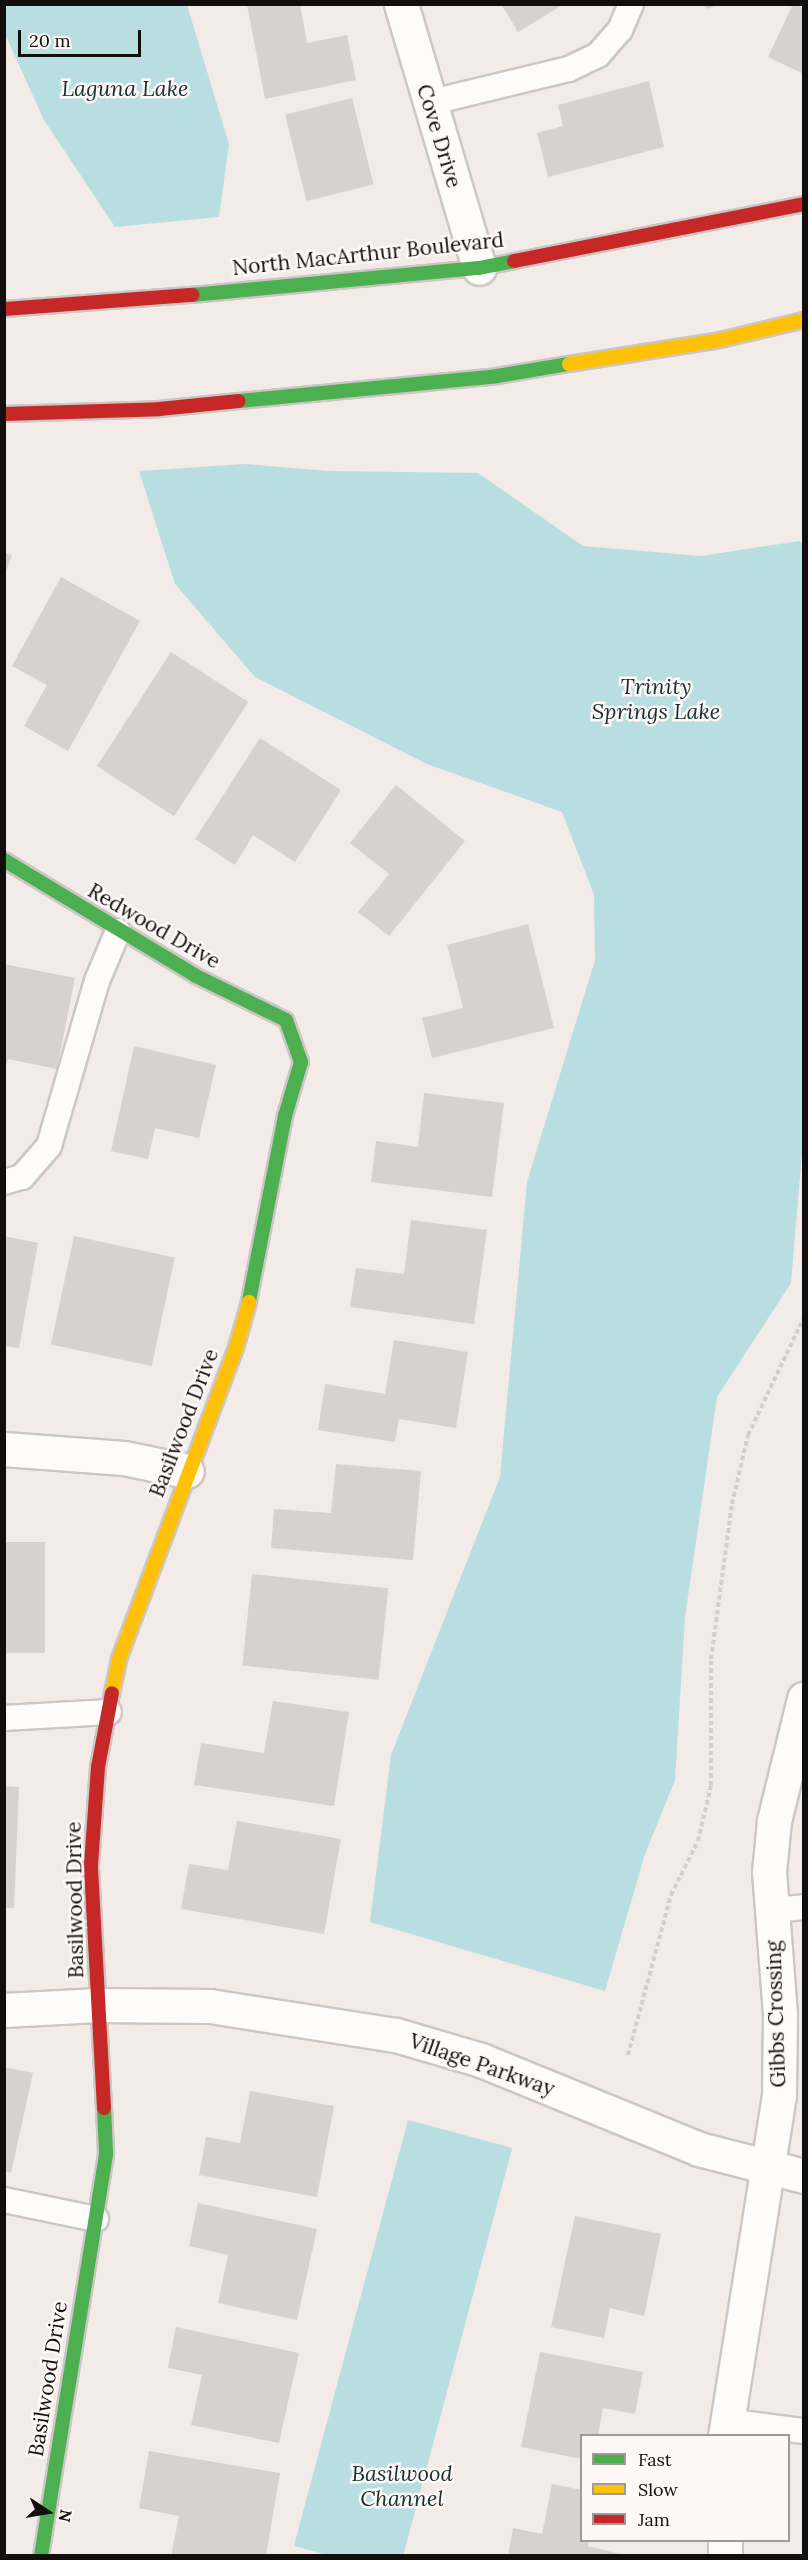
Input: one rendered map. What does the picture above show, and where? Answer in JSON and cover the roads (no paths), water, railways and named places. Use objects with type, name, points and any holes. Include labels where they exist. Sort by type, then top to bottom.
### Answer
[{"type":"street","name":"Cove Drive","points":[[401,4],[428,103],[479,268]]},
{"type":"street","name":"North MacArthur Boulevard","points":[[4,309],[116,302],[479,268],[804,204]]},
{"type":"street","points":[[4,414],[159,409],[497,376],[720,340],[804,320]]},
{"type":"street","name":"Redwood Drive","points":[[4,860],[118,931],[196,976],[286,1020]]},
{"type":"street","name":"Basilwood Drive","points":[[40,2556],[106,2153],[92,1865],[98,1767],[119,1659],[187,1471],[236,1348],[257,1276],[285,1116],[301,1062],[286,1020]]},
{"type":"street","points":[[4,1449],[124,1458],[187,1471]]},
{"type":"street","name":"Gibbs Crossing","points":[[725,2428],[779,2096],[780,2014],[769,1872],[774,1821],[804,1699]]},
{"type":"street","name":"Village Parkway","points":[[4,2010],[98,2005],[210,2006],[396,2035],[481,2060],[699,2149],[768,2170],[804,2176]]},
{"type":"lane","points":[[428,103],[569,69],[598,55],[620,30],[631,4]]},
{"type":"lane","points":[[4,1182],[22,1177],[49,1146],[97,981],[118,931]]},
{"type":"lane","points":[[4,1718],[109,1712]]},
{"type":"lane","points":[[772,1910],[804,1907]]},
{"type":"lane","points":[[4,2200],[96,2219]]},
{"type":"lane","points":[[725,2428],[804,2431]]},
{"type":"water","name":"Laguna Lake","points":[[4,5],[187,5],[229,144],[219,217],[115,227],[44,120],[5,34]]},
{"type":"water","name":"Trinity Springs Lake","points":[[245,464],[329,471],[478,473],[583,546],[701,556],[799,541],[803,545],[804,1129],[791,1283],[717,1397],[685,1617],[675,1780],[645,1854],[605,1991],[370,1922],[391,1755],[500,1477],[527,1182],[595,960],[594,895],[562,812],[427,764],[255,677],[175,584],[139,471]]},
{"type":"water","name":"Basilwood Channel","points":[[408,2120],[512,2148],[403,2556],[331,2556],[294,2546]]}]
